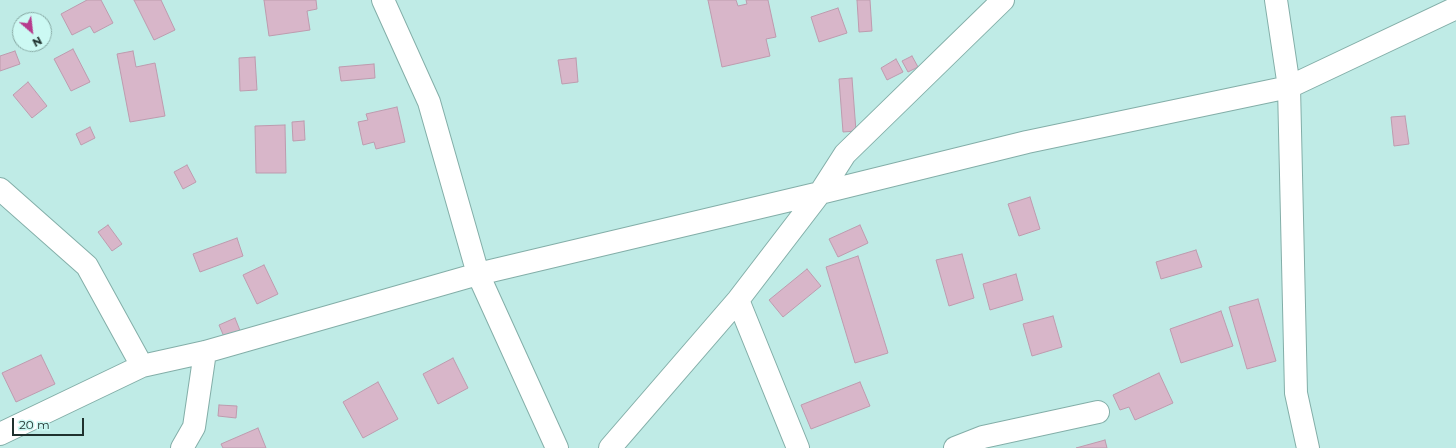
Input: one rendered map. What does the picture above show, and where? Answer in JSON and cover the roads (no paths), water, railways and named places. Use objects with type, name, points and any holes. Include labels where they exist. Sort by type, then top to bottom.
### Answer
[{"type":"street","points":[[383,0],[429,102],[478,274],[557,448]]},
{"type":"street","points":[[610,448],[738,300],[820,193],[845,154],[1003,0]]},
{"type":"street","points":[[1276,0],[1289,87],[1296,393],[1308,448]]},
{"type":"street","points":[[0,434],[142,366],[205,352],[478,274],[1027,142],[1289,87],[1456,8]]},
{"type":"street","points":[[0,189],[87,266],[142,366]]},
{"type":"street","points":[[738,300],[798,448]]},
{"type":"street","points":[[182,448],[194,427],[205,352]]},
{"type":"street","points":[[955,448],[983,437],[1098,412]]}]
